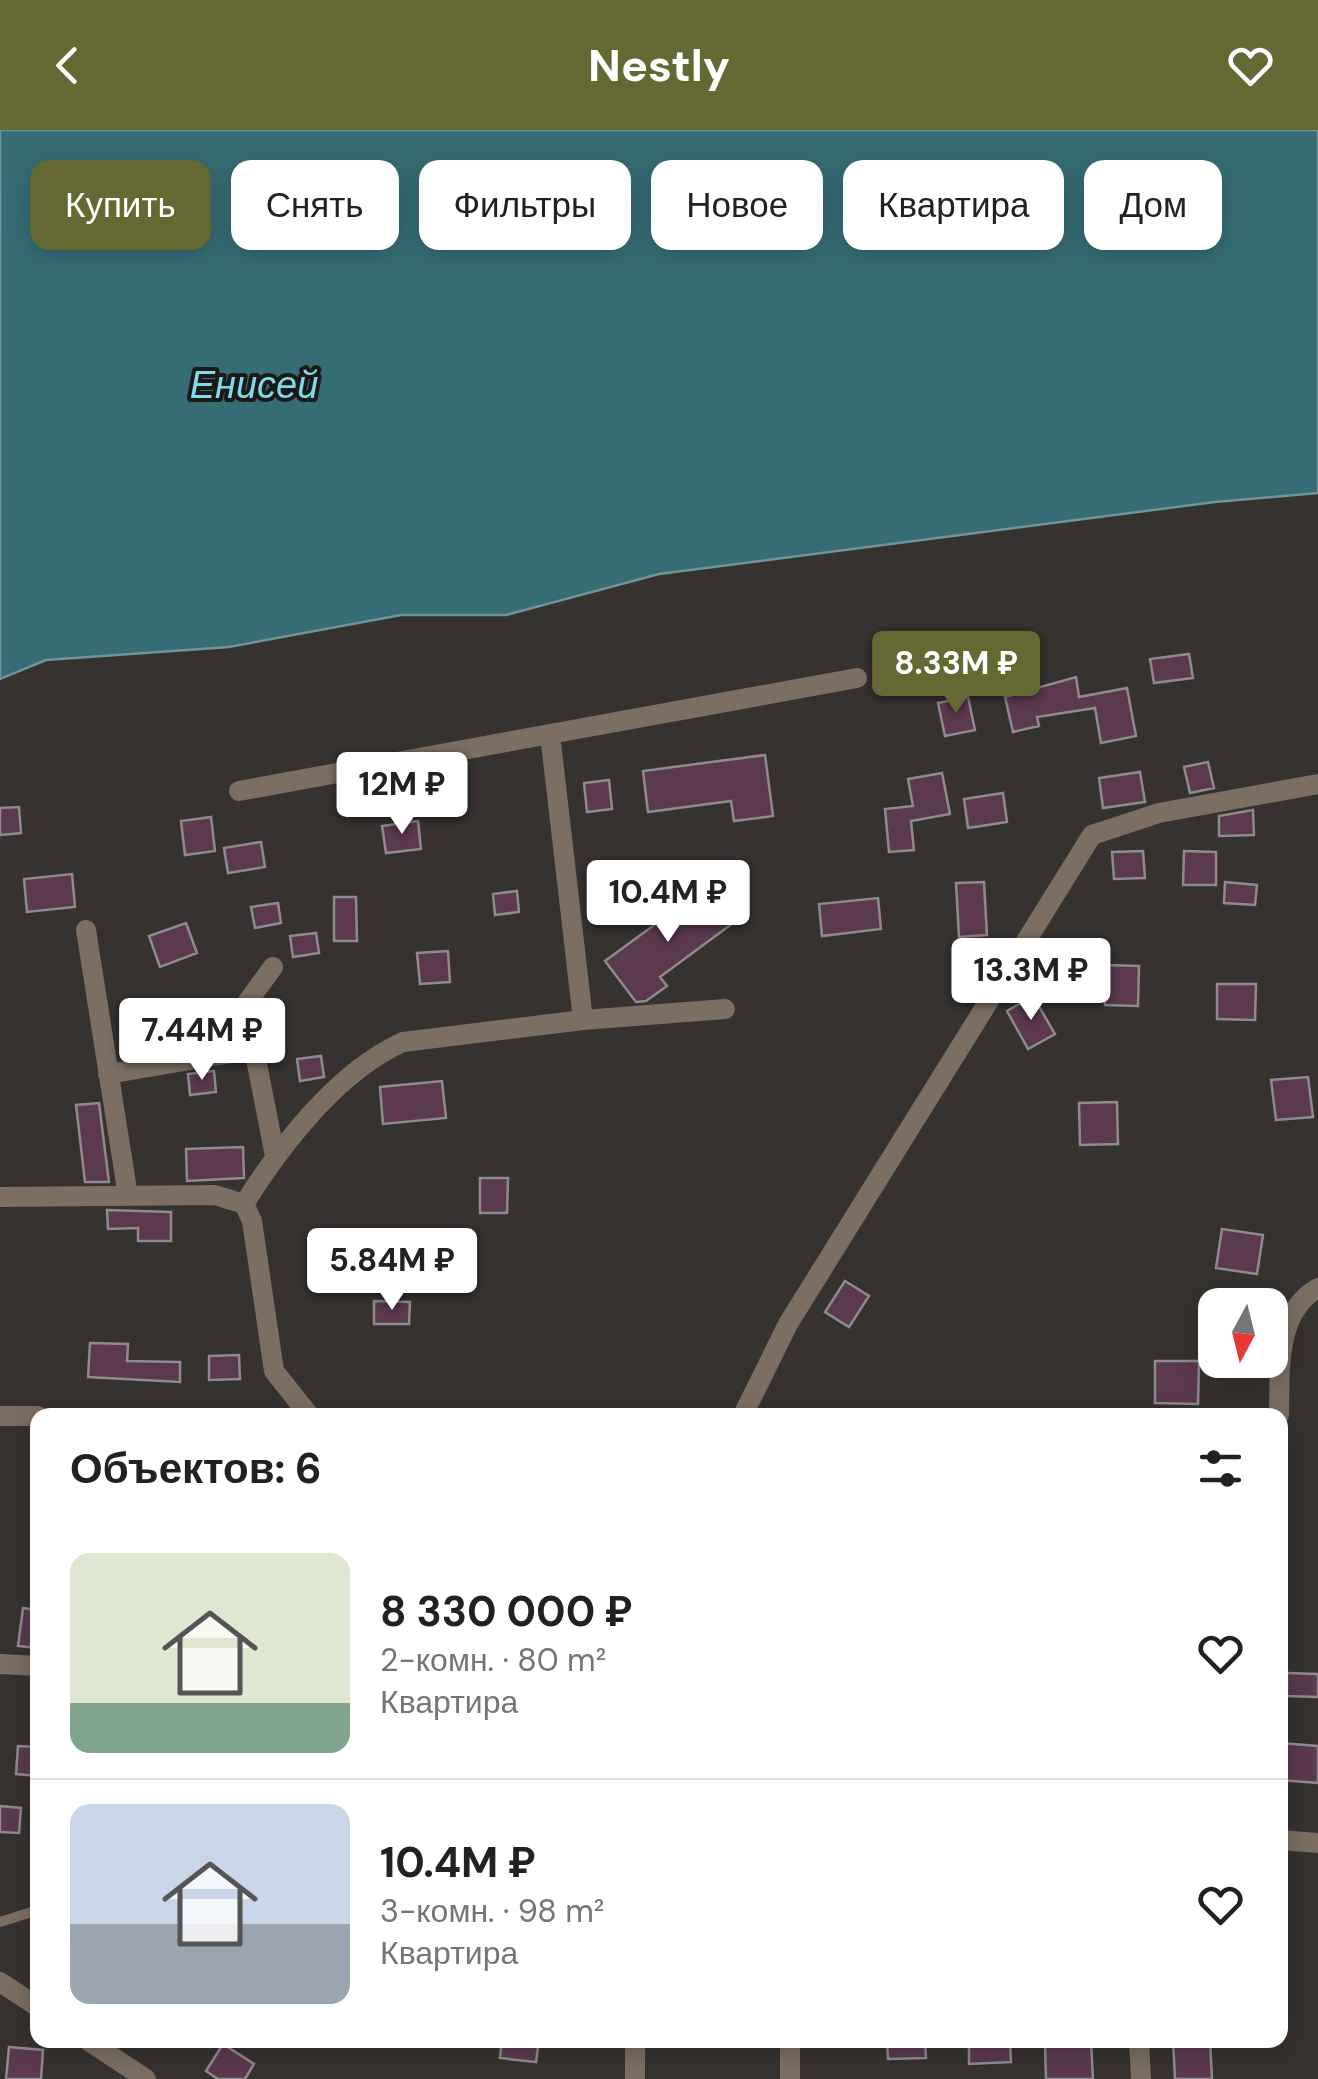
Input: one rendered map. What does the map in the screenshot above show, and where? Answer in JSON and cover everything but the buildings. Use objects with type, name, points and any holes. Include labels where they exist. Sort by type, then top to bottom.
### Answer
[{"type":"street","points":[[238,791],[857,678]]},
{"type":"street","points":[[550,734],[583,1020]]},
{"type":"street","points":[[746,1408],[788,1324],[1092,835],[1160,813],[1318,784]]},
{"type":"street","points":[[86,930],[128,1196]]},
{"type":"street","points":[[273,967],[248,1001],[249,1050],[256,1060],[275,1156]]},
{"type":"street","points":[[244,1204],[275,1156],[358,1071],[403,1042],[583,1020],[724,1009]]},
{"type":"street","points":[[108,1074],[249,1050]]},
{"type":"street","points":[[0,1197],[214,1195],[244,1204],[252,1221],[274,1371],[303,1408]]},
{"type":"street","points":[[1279,1408],[1281,1360],[1290,1320],[1299,1301],[1318,1288]]},
{"type":"street","points":[[0,1416],[30,1416]]},
{"type":"street","points":[[0,1664],[30,1666]]},
{"type":"street","points":[[1288,1841],[1318,1843]]},
{"type":"street","points":[[0,1982],[30,2001]]},
{"type":"street","points":[[100,2048],[146,2079]]},
{"type":"street","points":[[635,2048],[635,2079]]},
{"type":"street","points":[[790,2048],[790,2079]]},
{"type":"street","points":[[1139,2048],[1141,2079]]},
{"type":"lane","points":[[0,1922],[30,1913]]},
{"type":"water","name":"Енисей","points":[[0,130],[1318,130],[1318,493],[1215,502],[659,574],[506,615],[401,615],[229,647],[46,660],[0,679]]}]
